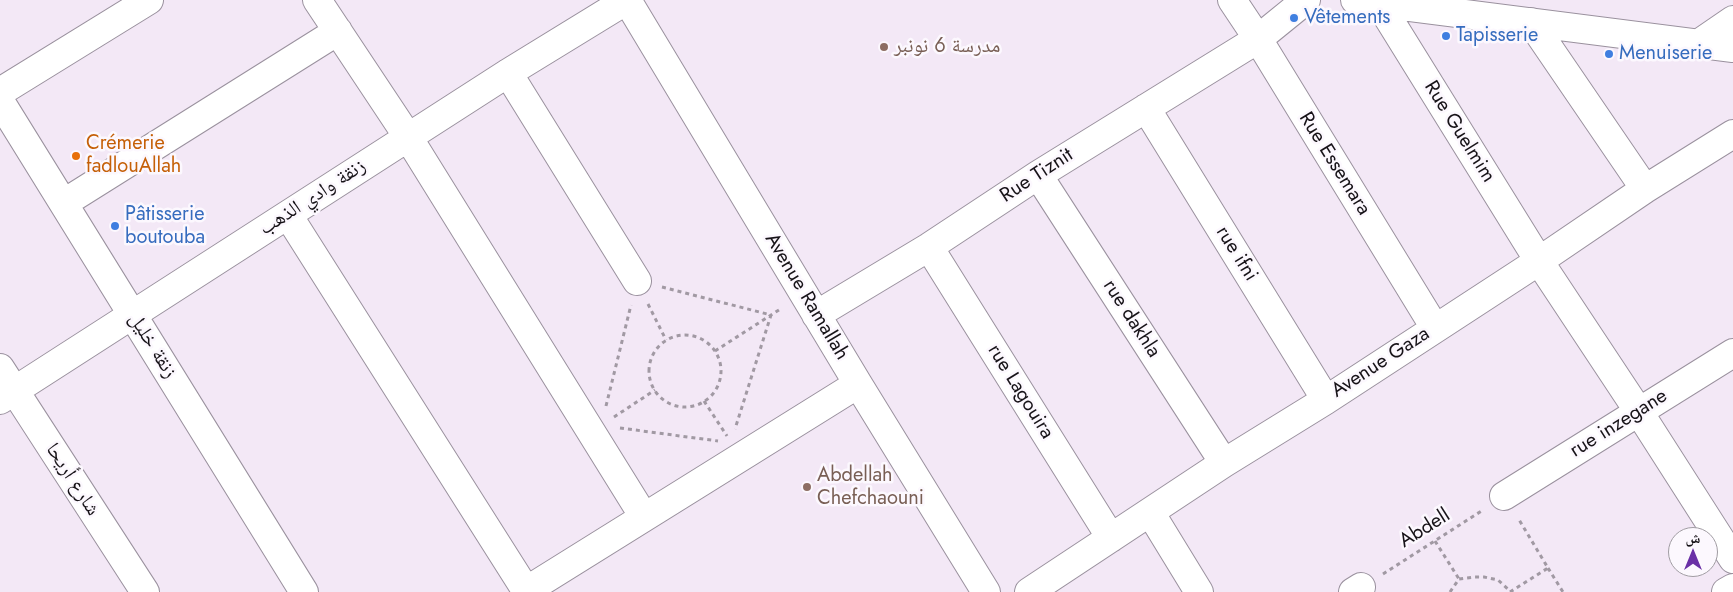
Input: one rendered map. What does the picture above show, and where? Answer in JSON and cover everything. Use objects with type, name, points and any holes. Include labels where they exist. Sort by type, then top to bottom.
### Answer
[{"type":"street","points":[[0,92],[150,0]]},
{"type":"street","points":[[317,0],[408,137],[596,429],[644,517]]},
{"type":"street","name":"زنقة وادي الذهب","points":[[7,395],[508,73],[627,0]]},
{"type":"street","name":"Avenue Ramallah","points":[[627,0],[858,384],[986,592]]},
{"type":"street","name":"Rue Essemara","points":[[1232,0],[1436,328]]},
{"type":"street","name":"Rue Tiznit","points":[[811,305],[929,247],[1038,175],[1258,39],[1306,0]]},
{"type":"street","points":[[1477,15],[1499,0]]},
{"type":"street","points":[[1367,2],[1733,48]]},
{"type":"street","name":"Rue Guelmim","points":[[1367,2],[1639,412],[1733,559]]},
{"type":"street","points":[[1698,44],[1733,20]]},
{"type":"street","points":[[1531,22],[1645,189]]},
{"type":"street","points":[[64,203],[338,31]]},
{"type":"street","points":[[508,73],[637,281]]},
{"type":"street","name":"زنقة خليل","points":[[0,100],[304,592]]},
{"type":"street","name":"rue ifni","points":[[1146,108],[1326,400]]},
{"type":"street","name":"Avenue Gaza","points":[[1029,592],[1224,463],[1326,400],[1539,261],[1645,189],[1733,134]]},
{"type":"street","name":"rue dakhla","points":[[1038,175],[1224,463]]},
{"type":"street","points":[[288,215],[526,591],[644,517],[737,449],[858,384]]},
{"type":"street","name":"rue Lagouira","points":[[929,247],[1111,538]]},
{"type":"street","name":"rue inzegane","points":[[1504,496],[1733,353]]},
{"type":"street","name":"شارع أريحا","points":[[0,368],[7,395],[145,592]]},
{"type":"street","points":[[1150,512],[1199,592]]},
{"type":"street","points":[[1726,592],[1733,588]]},
{"type":"path","points":[[637,281],[770,315]]},
{"type":"path","points":[[637,281],[666,340]]},
{"type":"path","points":[[596,429],[637,281]]},
{"type":"path","points":[[715,352],[770,315],[811,305]]},
{"type":"path","points":[[737,449],[770,315]]},
{"type":"path","points":[[687,335],[703,340],[715,352],[720,362],[721,373],[718,384],[704,401],[694,405],[682,406],[672,404],[654,390],[649,368],[651,357],[666,340],[676,336],[687,335]]},
{"type":"path","points":[[596,429],[654,390]]},
{"type":"path","points":[[704,401],[737,449]]},
{"type":"path","points":[[596,429],[737,449]]},
{"type":"path","points":[[1504,496],[1563,592]]},
{"type":"path","name":"Abdell","points":[[1357,590],[1504,496]]},
{"type":"path","points":[[1435,541],[1459,579]]},
{"type":"path","points":[[1459,579],[1484,577],[1498,580],[1510,592],[1548,568]]},
{"type":"path","points":[[1450,592],[1459,579]]},
{"type":"place","name":"Vêtements","points":[[1294,18]]},
{"type":"place","name":"Tapisserie","points":[[1446,36]]},
{"type":"place","name":"مدرسة 6 نونبر","points":[[884,47]]},
{"type":"place","name":"Menuiserie","points":[[1609,54]]},
{"type":"place","name":"Crémerie fadlouAllah","points":[[76,156]]},
{"type":"place","name":"Pâtisserie boutouba","points":[[115,226]]},
{"type":"place","name":"Abdellah Chefchaouni","points":[[807,487]]}]
